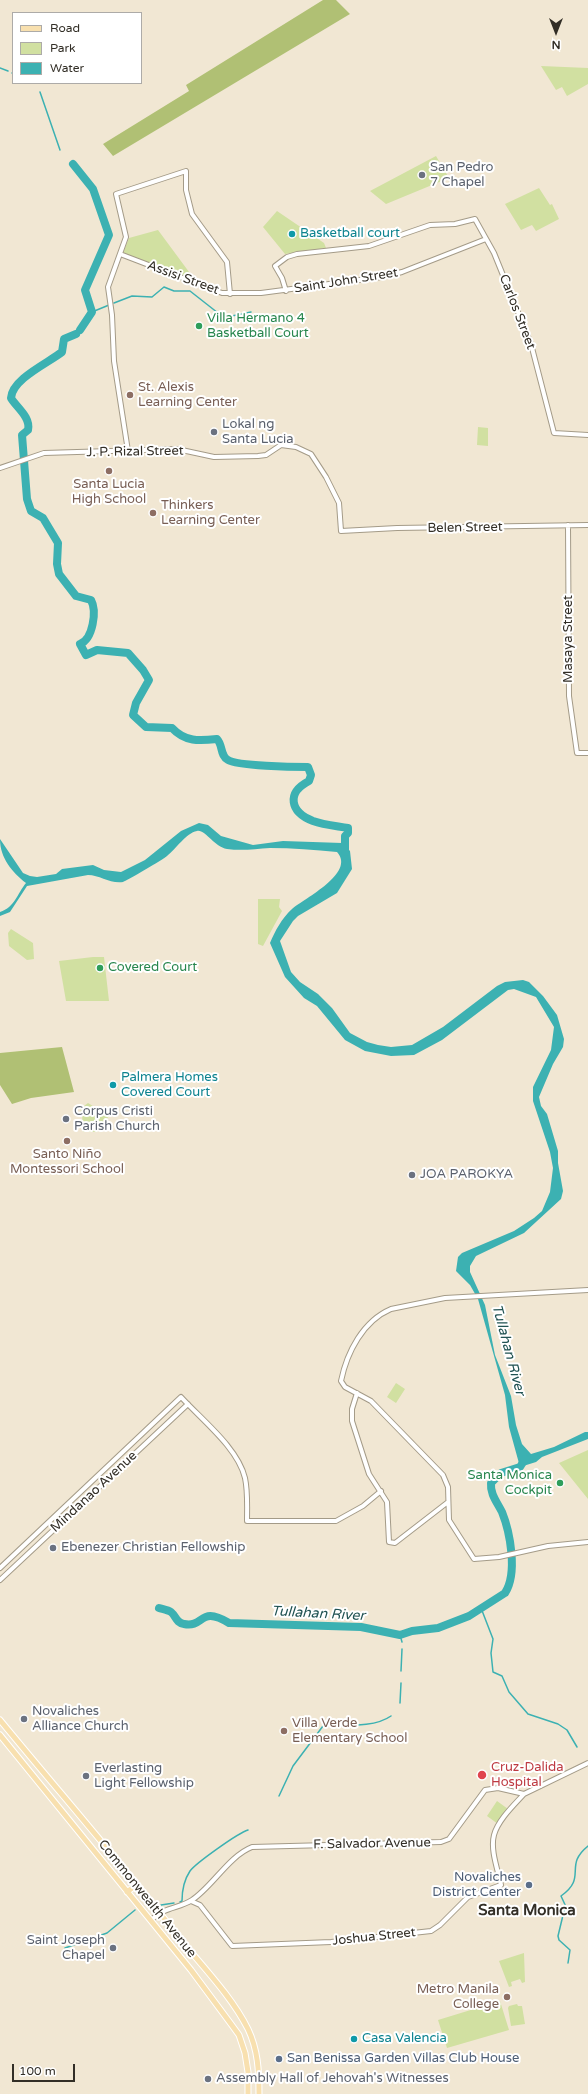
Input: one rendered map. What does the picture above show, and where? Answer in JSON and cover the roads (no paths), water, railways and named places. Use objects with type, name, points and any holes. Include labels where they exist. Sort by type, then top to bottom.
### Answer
[{"type":"main road","name":"Commonwealth Avenue","points":[[0,1720],[159,1912],[242,2018],[252,2040],[259,2065],[259,2094]]},
{"type":"main road","name":"Commonwealth Avenue","points":[[0,1735],[200,1982],[239,2036],[248,2065],[248,2094]]},
{"type":"main road","points":[[63,1813],[72,1806]]},
{"type":"main road","points":[[128,1892],[136,1885]]},
{"type":"street","points":[[128,451],[117,383],[112,315],[108,287],[126,233],[116,194],[186,171],[186,190],[192,214],[227,262],[230,294]]},
{"type":"street","name":"Carlos Street","points":[[286,291],[282,278],[275,266],[296,254],[369,246],[430,225],[456,224],[475,219],[494,253],[532,344],[544,398],[554,433],[588,435]]},
{"type":"street","name":"Saint John Street","points":[[271,292],[286,291],[393,274],[486,239]]},
{"type":"street","name":"Assisi Street","points":[[120,254],[222,292],[230,294],[271,292]]},
{"type":"street","name":"J. P. Rizal Street","points":[[0,468],[44,453],[177,449],[222,457],[262,456],[281,445],[287,445],[304,450],[311,454],[326,476],[339,503],[341,531]]},
{"type":"street","name":"Masaya Street","points":[[568,525],[569,700],[577,753],[588,753]]},
{"type":"street","name":"Belen Street","points":[[341,531],[397,528],[588,525]]},
{"type":"street","points":[[588,1290],[431,1300],[396,1307],[384,1313],[358,1336],[342,1378],[343,1385],[371,1401],[441,1472],[447,1483],[449,1520],[474,1559],[480,1560],[512,1555],[548,1546],[588,1542]]},
{"type":"street","points":[[358,1393],[352,1409],[354,1428],[369,1474],[387,1502],[389,1538],[391,1543],[395,1543],[448,1502]]},
{"type":"street","name":"Mindanao Avenue","points":[[0,1568],[181,1397],[188,1404],[0,1580]]},
{"type":"street","points":[[188,1404],[231,1450],[240,1463],[246,1487],[247,1521],[336,1521],[352,1513],[381,1491]]},
{"type":"street","points":[[168,1410],[174,1416]]},
{"type":"street","points":[[159,1418],[166,1425]]},
{"type":"street","points":[[524,1794],[588,1763]]},
{"type":"street","name":"F. Salvador Avenue","points":[[191,1901],[242,1853],[252,1847],[441,1842],[449,1839],[485,1790],[498,1788],[524,1794]]},
{"type":"street","name":"Joshua Street","points":[[191,1901],[200,1905],[232,1946],[331,1942],[431,1931],[440,1925],[468,1897],[500,1885],[494,1846],[494,1835],[499,1825],[524,1794]]},
{"type":"street","points":[[150,1920],[159,1912],[191,1901]]},
{"type":"water","points":[[199,823],[208,825],[221,836],[253,845],[283,841],[342,843],[350,851],[352,869],[337,893],[298,916],[280,941],[291,972],[300,982],[318,994],[332,1008],[350,1033],[367,1042],[378,1045],[391,1047],[412,1045],[443,1027],[497,986],[505,982],[523,980],[529,982],[543,996],[557,1015],[564,1039],[563,1047],[553,1064],[539,1097],[541,1106],[547,1114],[558,1151],[558,1163],[563,1191],[561,1199],[524,1233],[476,1256],[470,1266],[470,1272],[485,1305],[495,1355],[511,1396],[516,1425],[522,1444],[531,1454],[554,1447],[585,1432],[588,1432],[588,1439],[542,1457],[536,1462],[520,1467],[509,1427],[505,1395],[478,1299],[470,1285],[456,1271],[458,1257],[462,1253],[514,1231],[534,1218],[542,1211],[550,1192],[553,1168],[550,1152],[533,1101],[533,1087],[551,1050],[554,1027],[536,997],[514,989],[508,990],[442,1040],[414,1055],[391,1056],[365,1051],[345,1040],[317,1006],[304,998],[285,977],[270,943],[285,916],[292,909],[317,892],[335,876],[340,868],[341,860],[337,852],[278,848],[243,850],[227,849],[222,848],[200,831],[193,832],[164,858],[123,882],[114,882],[97,876],[88,875],[27,886],[10,912],[0,916],[0,912],[12,904],[26,883],[8,864],[2,852],[0,839],[23,873],[30,876],[37,877],[56,874],[62,869],[93,865],[104,870],[121,872],[145,860],[181,831]]},
{"type":"waterway","points":[[0,68],[8,71]]},
{"type":"waterway","points":[[40,92],[60,150]]},
{"type":"waterway","points":[[73,164],[93,189],[109,235],[85,290],[92,312],[80,330]]},
{"type":"waterway","points":[[114,303],[132,296],[152,297],[164,287],[174,291],[190,291],[218,313],[227,317],[251,312]]},
{"type":"waterway","points":[[92,312],[109,305]]},
{"type":"waterway","points":[[76,334],[64,339],[62,352],[17,384],[11,398],[25,417],[28,425],[28,430],[22,435],[27,499],[31,511],[43,518],[58,543],[57,564],[59,574],[76,596],[91,600],[93,605],[94,617],[91,631],[88,637],[80,644],[86,655],[97,650],[128,653],[143,670],[149,680],[136,703],[133,715],[146,727],[172,728],[182,736],[193,740],[217,739],[225,758],[233,762],[266,766],[308,767],[311,775],[309,781],[297,791],[294,797],[296,808],[299,813],[313,821],[348,828],[348,833],[345,836],[345,852]]},
{"type":"waterway","name":"Tullahan River","points":[[159,1608],[171,1612],[178,1621],[184,1624],[196,1623],[207,1616],[212,1616],[229,1623],[361,1627],[400,1635],[412,1631],[438,1628],[469,1616],[505,1593],[509,1585],[512,1564],[510,1541],[505,1520],[493,1494],[491,1483],[501,1473],[520,1467],[525,1459]]},
{"type":"waterway","points":[[481,1608],[493,1639],[491,1653],[493,1672],[502,1676],[509,1692],[528,1714],[558,1724],[567,1730],[577,1747]]},
{"type":"waterway","name":"Tullahan River","points":[[400,1635],[402,1642]]},
{"type":"waterway","points":[[401,1671],[402,1649]]},
{"type":"waterway","points":[[400,1703],[401,1683]]},
{"type":"waterway","points":[[279,1796],[293,1766],[323,1726],[368,1724],[384,1720],[391,1716]]},
{"type":"waterway","points":[[180,1902],[182,1901],[183,1889],[190,1871],[218,1849],[248,1830]]},
{"type":"waterway","points":[[568,1963],[570,1950],[559,1940],[558,1936],[564,1911],[567,1909],[561,1896],[573,1883],[577,1860],[588,1846]]},
{"type":"waterway","points":[[161,1905],[174,1903]]},
{"type":"waterway","points":[[65,1948],[107,1933],[135,1910]]},
{"type":"place","name":"San Pedro 7 Chapel","points":[[422,175]]},
{"type":"place","name":"Basketball court","points":[[292,234]]},
{"type":"place","name":"Villa Hermano 4 Basketball Court","points":[[199,326]]},
{"type":"place","name":"St. Alexis Learning Center","points":[[130,395]]},
{"type":"place","name":"Lokal ng Santa Lucia","points":[[214,432]]},
{"type":"place","name":"Santa Lucia High School","points":[[109,471]]},
{"type":"place","name":"Thinkers Learning Center","points":[[153,513]]},
{"type":"place","name":"Covered Court","points":[[100,968]]},
{"type":"place","name":"Palmera Homes Covered Court","points":[[113,1085]]},
{"type":"place","name":"Corpus Cristi Parish Church","points":[[66,1119]]},
{"type":"place","name":"Santo Niño Montessori School","points":[[67,1141]]},
{"type":"place","name":"JOA PAROKYA","points":[[412,1175]]},
{"type":"place","name":"Santa Monica Cockpit","points":[[560,1483]]},
{"type":"place","name":"Ebenezer Christian Fellowship","points":[[53,1548]]},
{"type":"place","name":"Novaliches Alliance Church","points":[[24,1719]]},
{"type":"place","name":"Villa Verde Elementary School","points":[[284,1731]]},
{"type":"place","name":"Cruz-Dalida Hospital","points":[[482,1775]]},
{"type":"place","name":"Everlasting Light Fellowship","points":[[86,1776]]},
{"type":"place","name":"Novaliches District Center","points":[[529,1885]]},
{"type":"place","name":"Saint Joseph Chapel","points":[[113,1948]]},
{"type":"place","name":"Metro Manila College","points":[[507,1997]]},
{"type":"place","name":"Casa Valencia","points":[[354,2039]]},
{"type":"place","name":"San Benissa Garden Villas Club House","points":[[279,2059]]},
{"type":"place","name":"Assembly Hall of Jehovah's Witnesses","points":[[208,2079]]},
{"type":"district","name":"Santa Monica","points":[[527,1911]]}]
